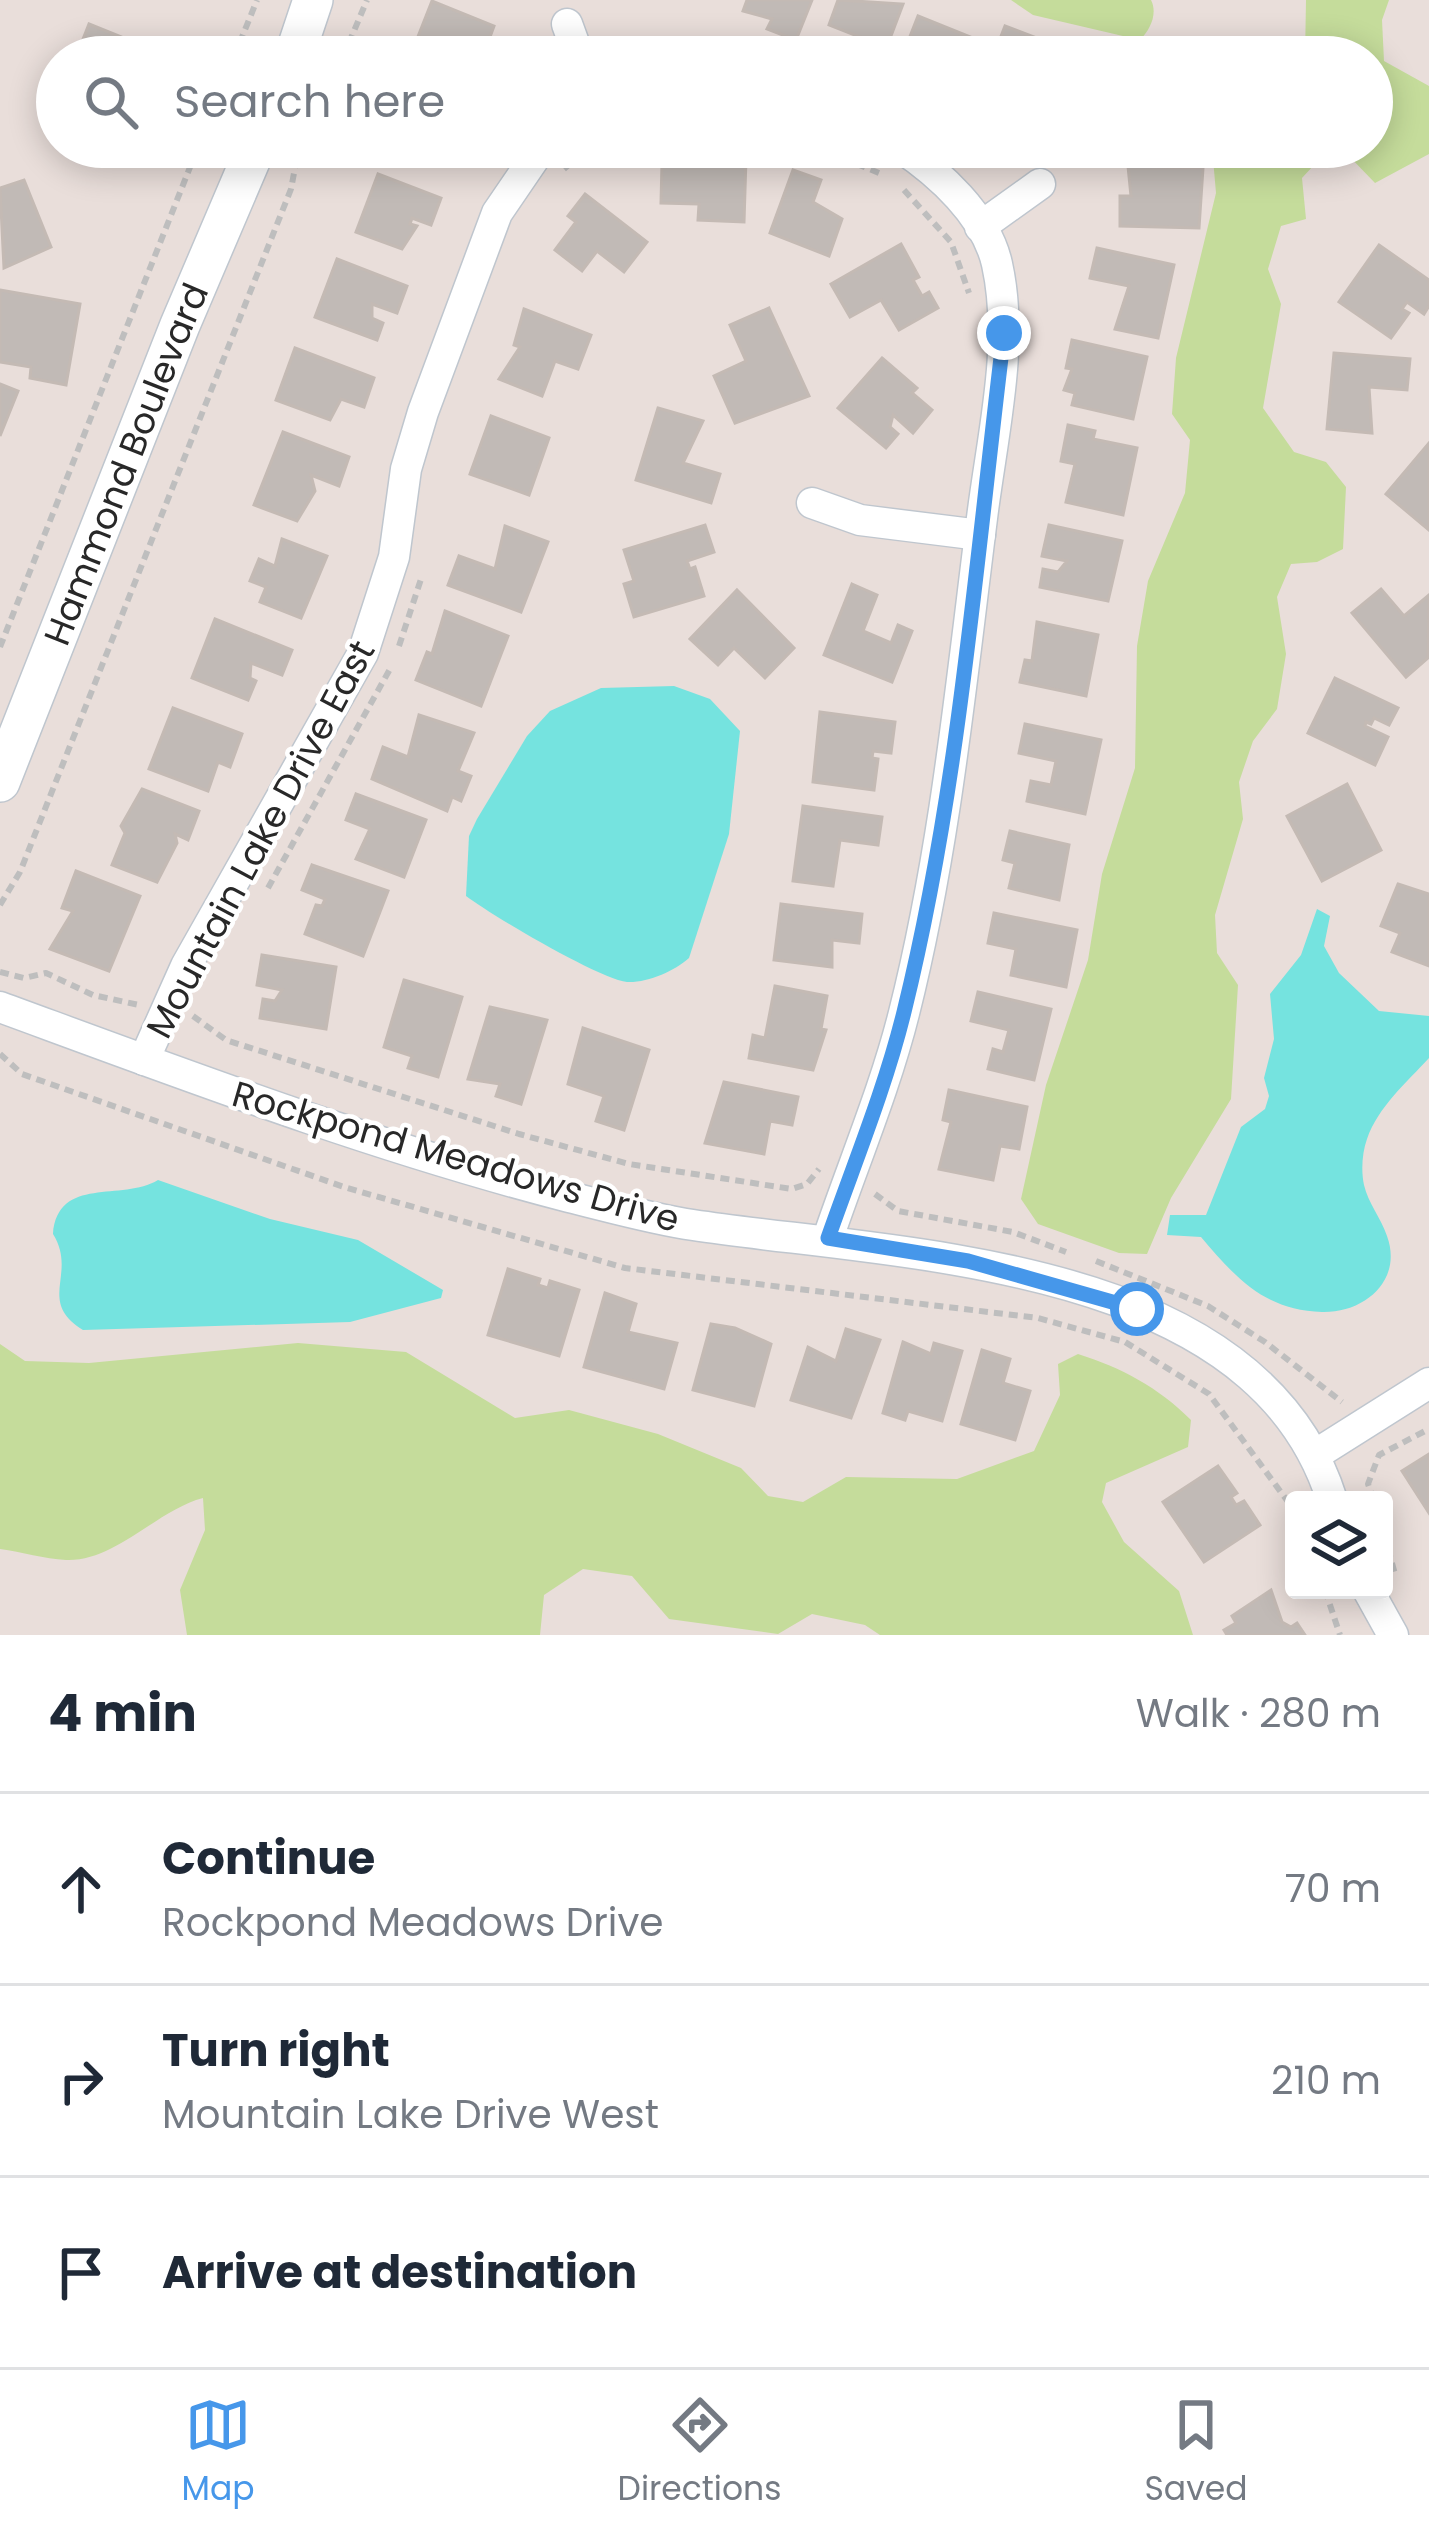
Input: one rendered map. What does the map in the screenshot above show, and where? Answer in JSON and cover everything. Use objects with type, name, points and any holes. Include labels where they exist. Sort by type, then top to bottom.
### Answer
[{"type":"street","points":[[301,36],[313,0]]},
{"type":"street","points":[[567,24],[571,36]]},
{"type":"street","name":"Hammond Boulevard","points":[[0,782],[247,168]]},
{"type":"street","name":"Mountain Lake Drive East","points":[[144,1060],[165,1012],[355,671],[394,557],[406,469],[423,412],[497,213],[528,168]]},
{"type":"street","points":[[828,1238],[903,1018],[930,896],[956,752],[1004,333],[997,260],[958,196],[925,168]]},
{"type":"street","points":[[980,226],[1040,184]]},
{"type":"street","points":[[812,502],[876,524],[980,536]]},
{"type":"street","name":"Rockpond Meadows Drive","points":[[0,1007],[345,1130],[566,1196],[687,1225],[828,1238],[968,1261],[1137,1309],[1207,1346],[1288,1415],[1318,1454],[1329,1491]]},
{"type":"street","points":[[1318,1454],[1429,1382]]},
{"type":"street","points":[[1373,1599],[1393,1635]]},
{"type":"path","points":[[242,36],[256,0]]},
{"type":"path","points":[[352,36],[367,0]]},
{"type":"path","points":[[0,647],[190,168]]},
{"type":"path","points":[[0,905],[20,872],[291,189],[295,168]]},
{"type":"path","points":[[869,168],[884,174],[929,213],[962,266],[972,315]]},
{"type":"path","points":[[0,972],[24,978],[46,973],[93,995],[199,1017],[226,1040],[629,1164],[792,1189],[807,1184],[826,1154]]},
{"type":"path","points":[[0,1054],[22,1074],[196,1137],[561,1252],[689,1280],[1038,1318],[1125,1342],[1209,1394],[1285,1498]]},
{"type":"path","points":[[1371,1491],[1368,1484],[1379,1456],[1429,1430]]},
{"type":"path","points":[[1328,1599],[1340,1635]]},
{"type":"green space","points":[[1011,0],[1151,0],[1153,5],[1150,27],[1143,36],[1123,36],[1033,15]]},
{"type":"green space","points":[[1306,0],[1389,0],[1383,36],[1305,36]]},
{"type":"green space","points":[[1393,66],[1429,86],[1429,154],[1375,183],[1360,168],[1393,168]]},
{"type":"green space","points":[[1214,168],[1311,168],[1302,178],[1306,219],[1281,226],[1268,269],[1281,304],[1263,408],[1294,452],[1326,462],[1346,487],[1343,549],[1317,562],[1291,564],[1277,597],[1286,654],[1277,709],[1253,741],[1239,782],[1243,819],[1215,915],[1217,953],[1238,985],[1231,1099],[1171,1198],[1147,1254],[1119,1253],[1038,1224],[1021,1199],[1046,1085],[1088,960],[1102,874],[1135,768],[1137,646],[1148,581],[1185,493],[1190,440],[1172,414],[1176,358],[1216,193]]},
{"type":"green space","points":[[298,1343],[406,1352],[515,1418],[569,1410],[658,1434],[741,1468],[768,1496],[803,1502],[846,1477],[957,1479],[1034,1451],[1060,1395],[1058,1364],[1078,1354],[1139,1380],[1191,1420],[1188,1447],[1106,1483],[1102,1502],[1124,1542],[1179,1591],[1193,1635],[880,1635],[865,1625],[812,1614],[778,1634],[669,1619],[632,1576],[583,1569],[544,1595],[540,1635],[187,1635],[180,1590],[205,1530],[203,1498],[102,1553],[84,1558],[66,1560],[0,1549],[0,1344],[25,1361],[89,1363]]},
{"type":"water","points":[[674,686],[710,699],[740,731],[729,834],[689,958],[660,975],[627,982],[570,958],[466,896],[469,836],[527,736],[550,711],[601,688]]},
{"type":"water","points":[[1317,909],[1330,916],[1324,946],[1339,973],[1379,1011],[1429,1016],[1429,1058],[1378,1116],[1363,1156],[1364,1185],[1387,1236],[1390,1267],[1377,1291],[1366,1300],[1322,1312],[1267,1298],[1239,1278],[1201,1237],[1167,1235],[1170,1215],[1206,1215],[1241,1127],[1265,1109],[1269,1096],[1264,1078],[1274,1039],[1270,994],[1301,955]]},
{"type":"water","points":[[158,1180],[270,1219],[358,1240],[443,1290],[441,1298],[350,1322],[83,1330],[69,1319],[59,1297],[62,1262],[53,1234],[57,1216],[79,1197]]},
{"type":"building","points":[[747,0],[812,0],[798,36],[767,29],[772,19],[743,11]]},
{"type":"building","points":[[838,0],[903,4],[891,36],[857,36],[829,25]]},
{"type":"building","points":[[432,1],[494,26],[490,36],[418,36]]},
{"type":"building","points":[[918,16],[968,36],[910,36]]},
{"type":"building","points":[[89,24],[119,36],[84,36]]},
{"type":"building","points":[[1005,26],[1031,36],[1001,36]]},
{"type":"building","points":[[662,168],[746,168],[744,222],[698,220],[699,204],[661,203]]},
{"type":"building","points":[[1128,168],[1203,168],[1199,228],[1120,226],[1120,196],[1131,196]]},
{"type":"building","points":[[793,170],[821,180],[813,202],[842,219],[829,256],[770,233]]},
{"type":"building","points":[[378,174],[441,198],[431,225],[412,218],[410,224],[417,226],[402,249],[356,232]]},
{"type":"building","points":[[24,180],[51,247],[4,268],[0,188]]},
{"type":"building","points":[[585,194],[647,242],[624,272],[597,251],[582,271],[555,250],[576,222],[568,216]]},
{"type":"building","points":[[901,244],[919,277],[913,280],[922,296],[929,292],[938,308],[899,330],[881,300],[850,317],[831,284]]},
{"type":"building","points":[[1379,245],[1429,280],[1429,306],[1424,314],[1407,302],[1402,309],[1409,313],[1391,338],[1339,302]]},
{"type":"building","points":[[1097,248],[1174,265],[1158,338],[1115,329],[1129,286],[1090,278]]},
{"type":"building","points":[[337,259],[407,286],[397,313],[372,304],[372,318],[383,323],[377,340],[315,317]]},
{"type":"building","points":[[0,290],[80,304],[66,385],[30,378],[31,367],[0,362]]},
{"type":"building","points":[[769,308],[809,396],[735,423],[714,376],[746,361],[730,325]]},
{"type":"building","points":[[524,309],[591,335],[578,369],[555,361],[542,396],[499,379],[520,347],[514,345]]},
{"type":"building","points":[[1072,340],[1147,357],[1133,419],[1072,405],[1075,393],[1064,390],[1072,369],[1066,368]]},
{"type":"building","points":[[295,348],[374,378],[364,407],[341,399],[330,420],[276,400]]},
{"type":"building","points":[[1334,353],[1410,359],[1407,390],[1369,387],[1372,433],[1327,429]]},
{"type":"building","points":[[882,358],[917,388],[912,393],[932,410],[913,433],[893,415],[890,427],[898,434],[886,448],[838,408]]},
{"type":"building","points":[[0,384],[18,391],[0,436]]},
{"type":"building","points":[[658,408],[703,421],[683,463],[720,474],[711,503],[636,480]]},
{"type":"building","points":[[491,416],[549,438],[529,495],[470,474]]},
{"type":"building","points":[[1068,425],[1095,431],[1093,439],[1137,448],[1123,515],[1066,502],[1075,464],[1061,461]]},
{"type":"building","points":[[283,432],[349,457],[339,486],[311,475],[315,491],[297,521],[254,505]]},
{"type":"building","points":[[1429,443],[1429,530],[1386,494]]},
{"type":"building","points":[[705,525],[714,552],[687,561],[690,569],[695,567],[704,596],[634,617],[624,584],[634,581],[624,550]]},
{"type":"building","points":[[1049,525],[1122,541],[1108,601],[1040,587],[1043,569],[1058,572],[1067,561],[1042,556]]},
{"type":"building","points":[[505,526],[548,542],[521,612],[448,585],[459,556],[495,569]]},
{"type":"building","points":[[282,539],[327,556],[301,618],[260,602],[266,587],[250,581],[259,559],[275,566]]},
{"type":"building","points":[[852,584],[877,595],[863,631],[891,643],[898,625],[912,631],[892,682],[824,655]]},
{"type":"building","points":[[1381,589],[1404,616],[1429,595],[1428,658],[1406,677],[1352,613]]},
{"type":"building","points":[[737,590],[794,648],[765,678],[734,648],[718,665],[690,639]]},
{"type":"building","points":[[445,611],[508,636],[481,706],[416,680],[427,652],[432,654]]},
{"type":"building","points":[[215,619],[292,650],[282,675],[251,663],[250,678],[256,681],[248,700],[192,678]]},
{"type":"building","points":[[1037,622],[1098,635],[1086,696],[1020,682],[1025,660],[1032,661]]},
{"type":"building","points":[[1335,678],[1398,708],[1389,725],[1374,718],[1371,724],[1366,722],[1365,726],[1388,737],[1375,765],[1308,733]]},
{"type":"building","points":[[173,708],[242,734],[230,767],[218,762],[208,791],[149,769]]},
{"type":"building","points":[[820,712],[895,722],[891,753],[873,751],[872,758],[878,759],[874,790],[813,782]]},
{"type":"building","points":[[419,715],[474,733],[458,771],[471,776],[461,801],[452,797],[447,811],[372,779],[383,747],[408,757]]},
{"type":"building","points":[[1025,724],[1101,740],[1085,814],[1027,801],[1031,781],[1051,785],[1056,761],[1019,753]]},
{"type":"building","points":[[1347,784],[1381,850],[1322,881],[1287,816]]},
{"type":"building","points":[[142,789],[199,811],[188,840],[175,834],[177,843],[157,882],[112,865],[125,833],[121,826]]},
{"type":"building","points":[[356,794],[426,820],[404,877],[356,859],[370,829],[346,820]]},
{"type":"building","points":[[803,806],[882,817],[878,845],[840,840],[833,886],[793,881]]},
{"type":"building","points":[[1010,831],[1069,845],[1059,900],[1009,888],[1015,863],[1003,860]]},
{"type":"building","points":[[312,865],[388,891],[363,956],[305,934],[316,905],[322,906],[325,899],[302,890]]},
{"type":"building","points":[[76,871],[140,896],[109,971],[50,949],[73,911],[62,908]]},
{"type":"building","points":[[1398,884],[1429,894],[1429,966],[1392,952],[1400,933],[1381,926]]},
{"type":"building","points":[[781,904],[862,914],[859,943],[832,940],[832,967],[774,960]]},
{"type":"building","points":[[994,913],[1077,930],[1066,987],[1011,975],[1016,949],[988,943]]},
{"type":"building","points":[[262,955],[336,967],[326,1029],[260,1018],[263,999],[275,1001],[282,990],[257,985]]},
{"type":"building","points":[[404,980],[462,997],[438,1077],[408,1068],[412,1056],[384,1047]]},
{"type":"building","points":[[775,986],[827,996],[821,1029],[826,1030],[813,1070],[749,1058],[753,1035],[765,1038]]},
{"type":"building","points":[[978,992],[1051,1009],[1034,1080],[988,1069],[993,1049],[1003,1052],[1009,1030],[971,1021]]},
{"type":"building","points":[[490,1007],[547,1020],[521,1104],[496,1096],[500,1084],[468,1079]]},
{"type":"building","points":[[583,1028],[649,1050],[624,1130],[596,1121],[604,1096],[568,1084]]},
{"type":"building","points":[[724,1082],[798,1097],[792,1125],[770,1121],[764,1154],[705,1143]]},
{"type":"building","points":[[949,1090],[1027,1107],[1019,1149],[1000,1146],[993,1180],[939,1169],[951,1122],[943,1120]]},
{"type":"building","points":[[508,1269],[540,1279],[538,1285],[548,1288],[550,1281],[579,1290],[559,1356],[488,1335]]},
{"type":"building","points":[[605,1293],[636,1304],[628,1332],[677,1343],[664,1389],[584,1367]]},
{"type":"building","points":[[711,1324],[735,1328],[771,1344],[754,1406],[693,1390]]},
{"type":"building","points":[[846,1329],[880,1340],[851,1418],[791,1400],[808,1347],[836,1361]]},
{"type":"building","points":[[903,1342],[931,1354],[934,1343],[962,1351],[942,1421],[908,1411],[905,1420],[883,1413]]},
{"type":"building","points":[[982,1350],[1010,1359],[1003,1383],[1030,1391],[1015,1440],[961,1424]]},
{"type":"building","points":[[1429,1454],[1429,1513],[1402,1471]]},
{"type":"building","points":[[1218,1466],[1237,1493],[1231,1497],[1236,1505],[1244,1501],[1260,1525],[1204,1562],[1163,1502]]},
{"type":"building","points":[[1271,1590],[1282,1622],[1291,1627],[1297,1623],[1305,1635],[1227,1635],[1224,1630],[1236,1623],[1232,1616]]},
{"type":"route","points":[[1004,333],[956,752],[930,896],[903,1018],[828,1238],[968,1261],[1137,1309]]}]
